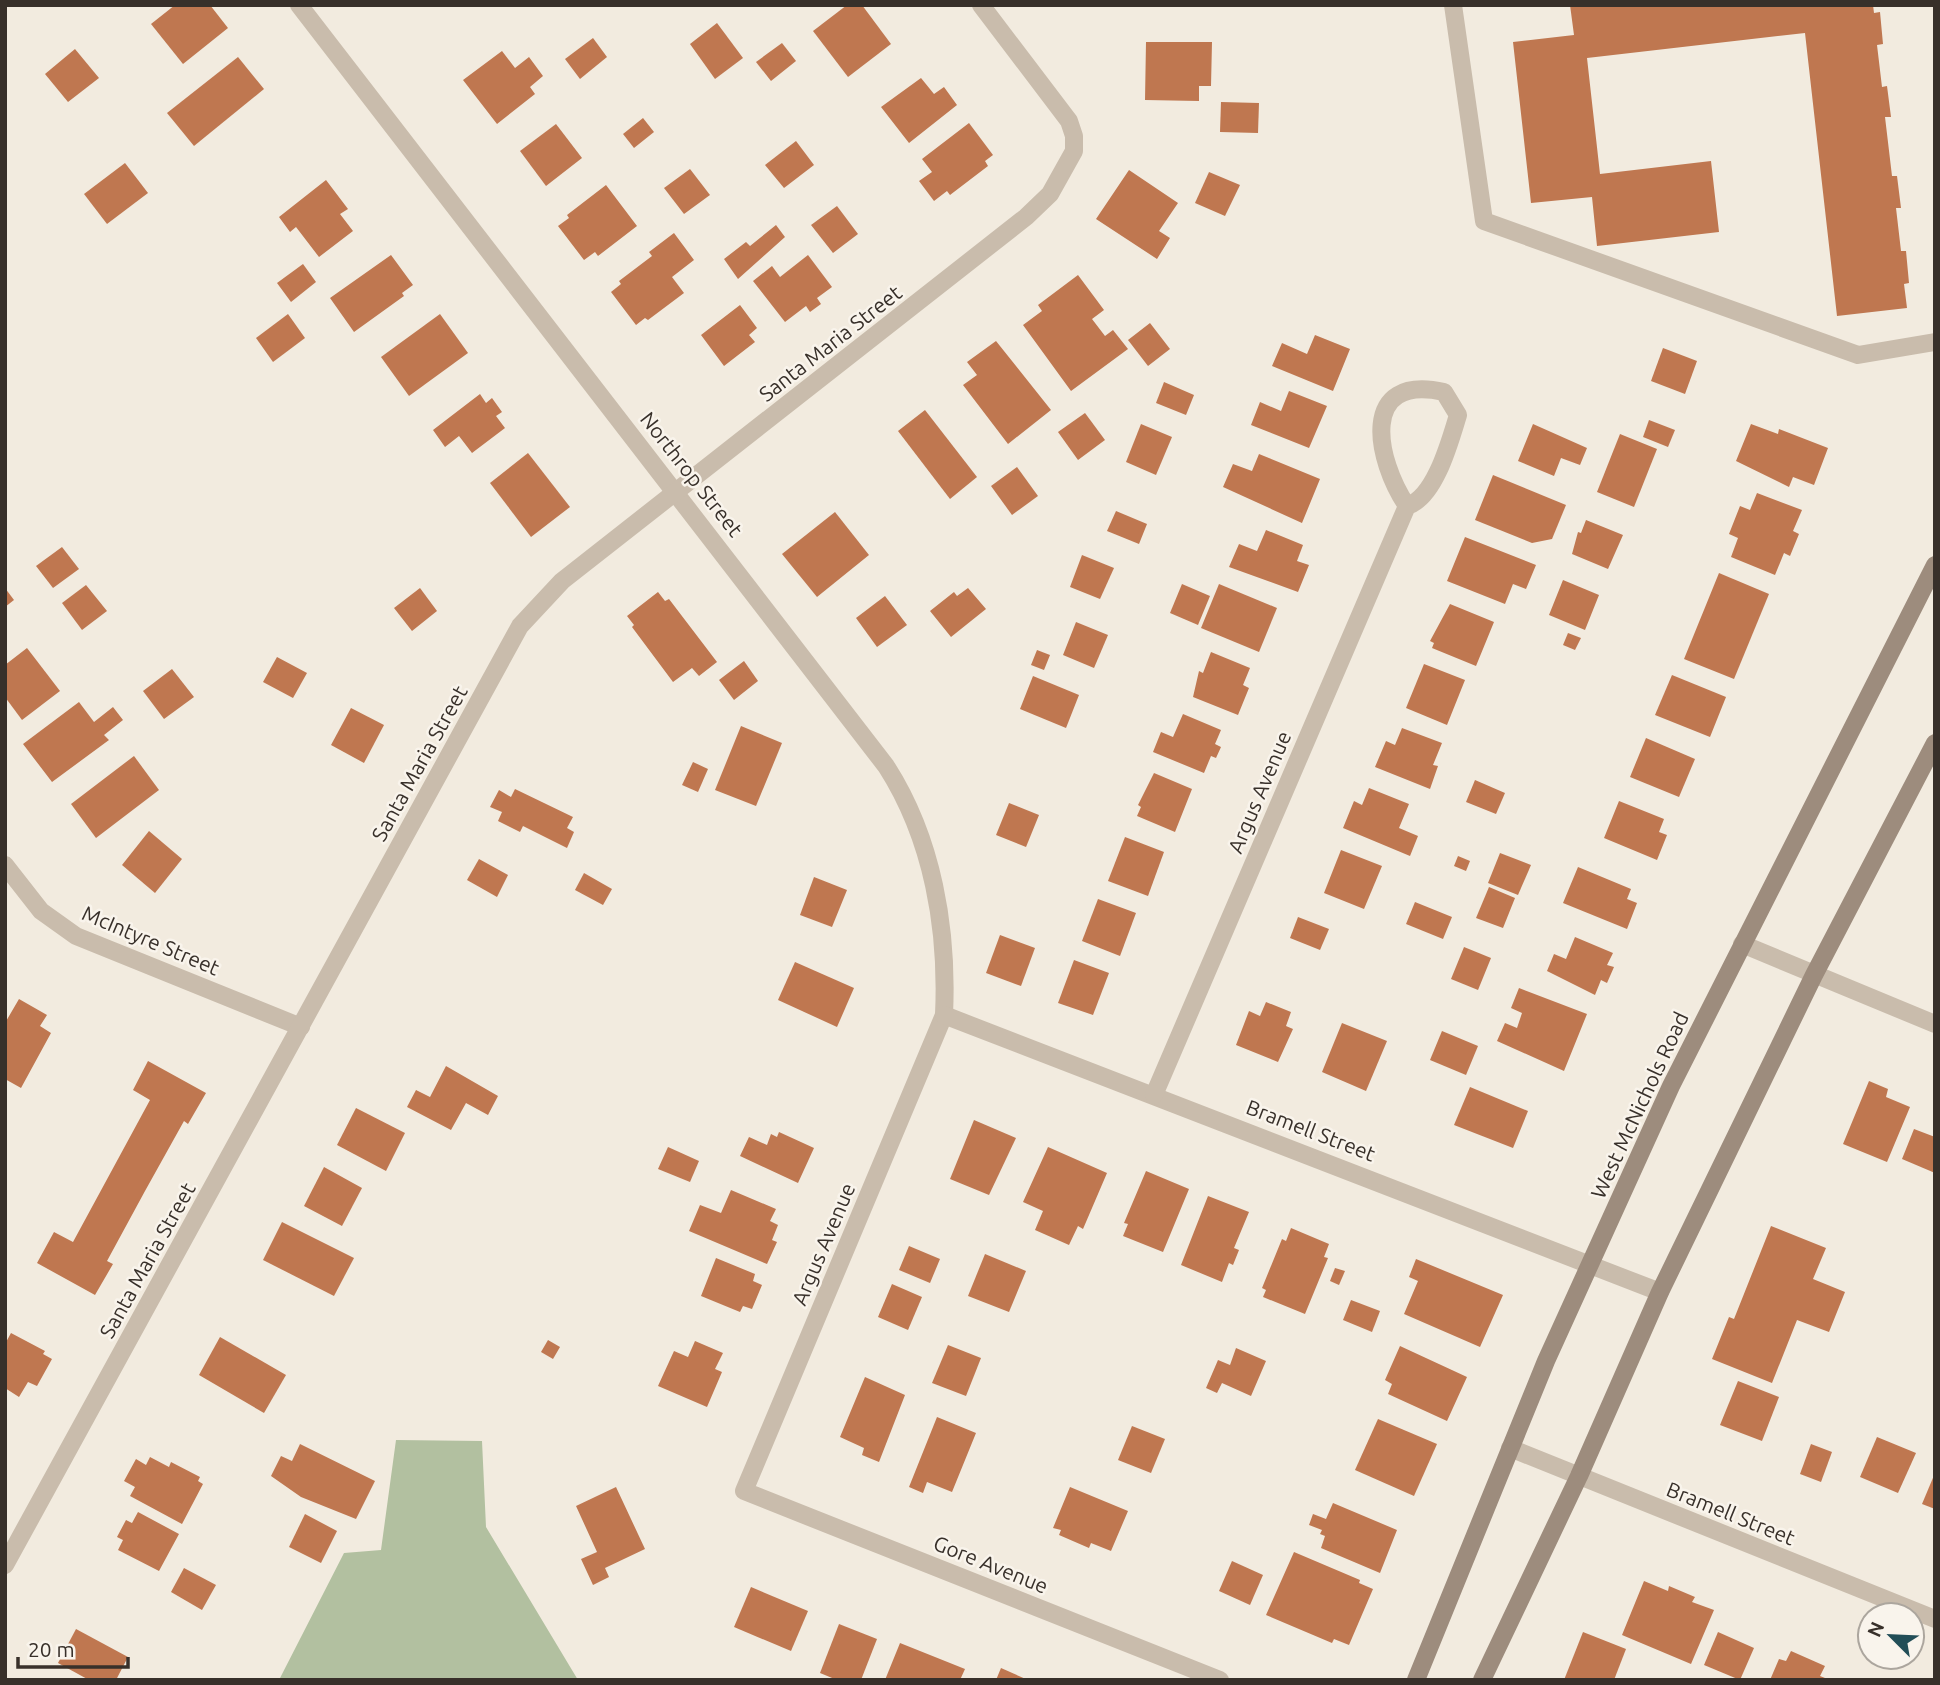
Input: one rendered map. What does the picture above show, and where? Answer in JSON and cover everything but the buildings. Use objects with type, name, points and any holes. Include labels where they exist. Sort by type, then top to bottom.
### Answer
[{"type":"main road","name":"West McNichols Road","points":[[1416,1680],[1510,1448],[1671,1086],[1935,565]]},
{"type":"main road","points":[[1482,1680],[1579,1476],[1660,1292],[1814,975],[1935,743]]},
{"type":"street","name":"Northrop Street","points":[[299,5],[677,492],[903,792],[927,851],[946,964],[944,1015]]},
{"type":"street","name":"Santa Maria Street","points":[[5,1565],[520,626],[562,581],[1026,216],[1050,194],[1073,151],[1074,136],[1069,121],[981,5]]},
{"type":"street","points":[[1453,5],[1484,221],[1858,355],[1935,342]]},
{"type":"street","name":"Argus Avenue","points":[[1154,1095],[1406,506],[1426,494],[1458,415],[1444,392],[1419,386],[1397,396],[1382,417],[1380,430],[1385,461],[1394,487],[1406,506]]},
{"type":"street","name":"McIntyre Street","points":[[5,865],[41,911],[76,936],[301,1027]]},
{"type":"street","points":[[1742,944],[1935,1024]]},
{"type":"street","name":"Bramell Street","points":[[944,1015],[1660,1292]]},
{"type":"street","name":"Argus Avenue","points":[[744,1491],[944,1015]]},
{"type":"street","name":"Bramell Street","points":[[1510,1448],[1935,1619]]},
{"type":"street","name":"Gore Avenue","points":[[744,1491],[1220,1680]]},
{"type":"green space","points":[[396,1440],[482,1441],[486,1527],[578,1680],[279,1680],[344,1553],[381,1550]]}]
